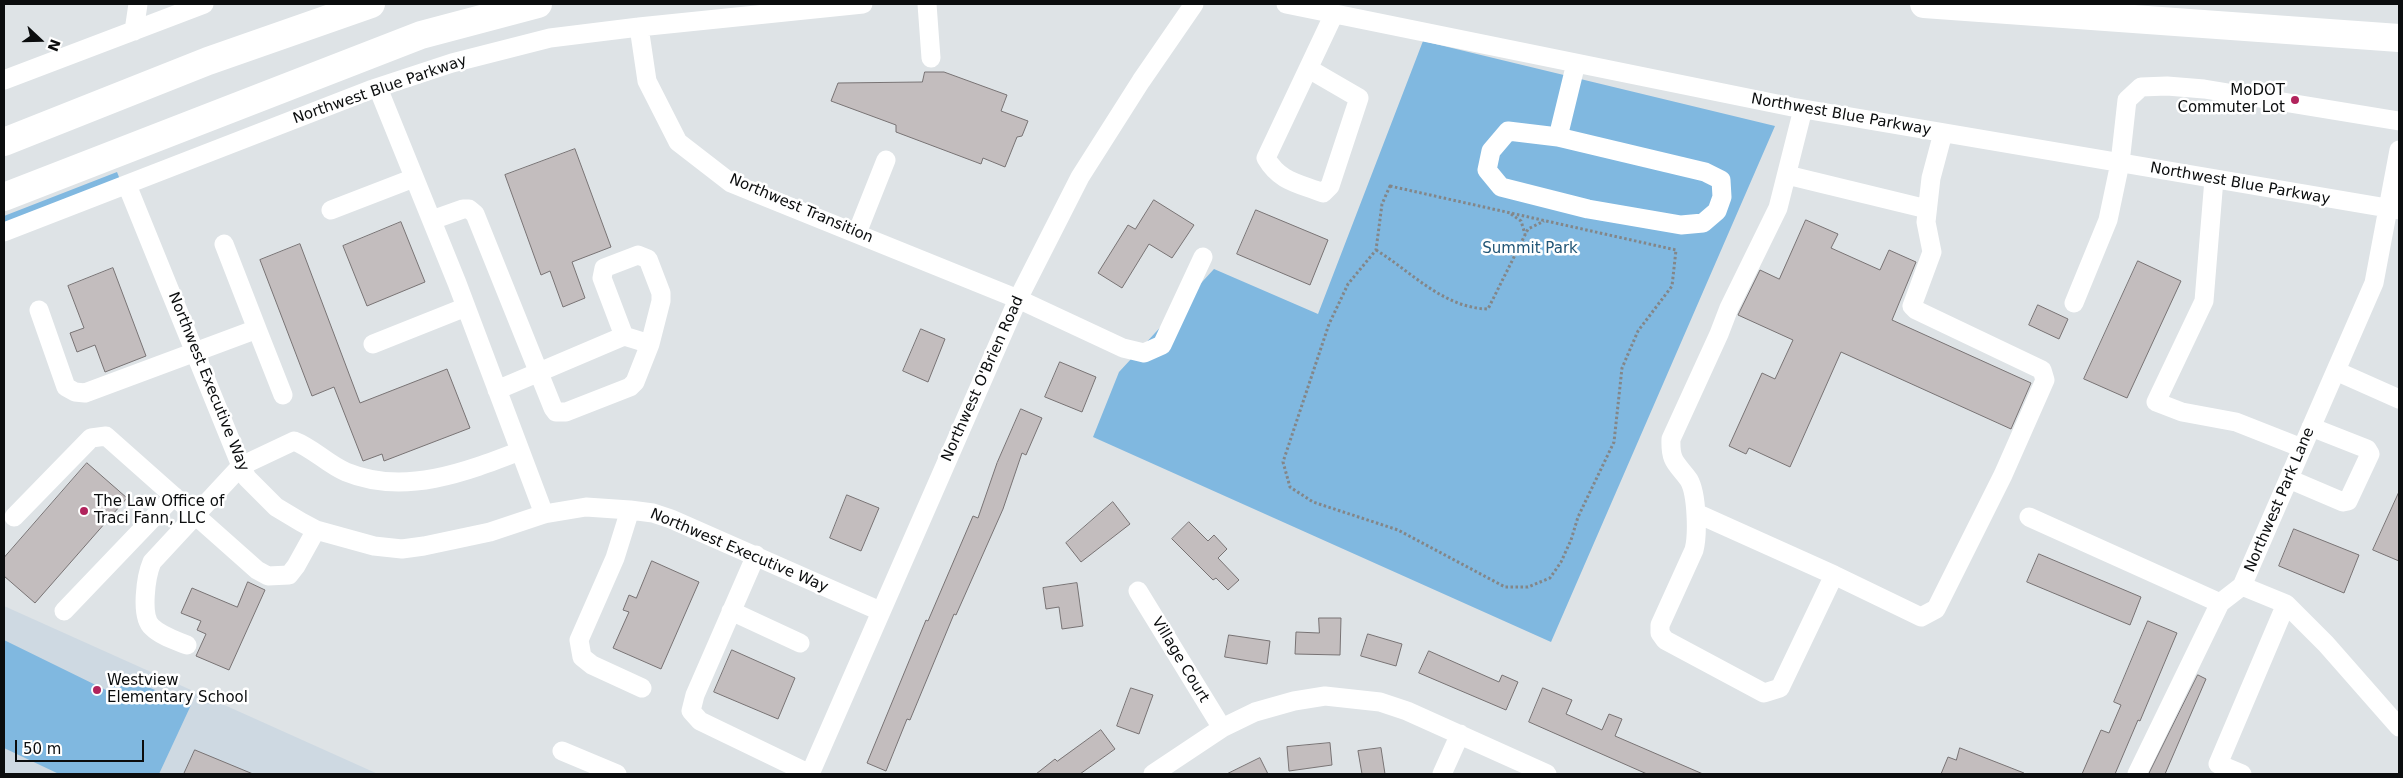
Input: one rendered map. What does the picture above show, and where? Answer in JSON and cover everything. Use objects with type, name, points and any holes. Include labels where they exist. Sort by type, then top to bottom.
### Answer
[{"type":"highway","points":[[4,142],[208,61],[371,4]]},
{"type":"highway","points":[[4,197],[421,35],[538,4]]},
{"type":"highway","points":[[1924,4],[2399,38]]},
{"type":"street","points":[[134,31],[138,4]]},
{"type":"street","points":[[4,80],[204,4]]},
{"type":"street","name":"Northwest Blue Parkway","points":[[4,232],[378,88],[452,63],[550,38],[639,26],[864,4]]},
{"type":"street","points":[[927,4],[931,58]]},
{"type":"street","name":"Northwest O'Brien Road","points":[[810,774],[1018,299],[1080,177],[1141,81],[1194,4]]},
{"type":"street","name":"Northwest Blue Parkway","points":[[1286,4],[1802,109],[2393,209]]},
{"type":"street","points":[[1309,69],[1359,98],[1330,186],[1323,193],[1285,179],[1274,171],[1266,158],[1334,14]]},
{"type":"street","name":"Northwest Transition","points":[[639,26],[647,82],[678,142],[731,183],[1018,299],[1123,348],[1144,353],[1162,345],[1203,257]]},
{"type":"street","points":[[1558,137],[1576,63]]},
{"type":"street","points":[[2074,303],[2108,220],[2120,164],[2127,100],[2141,86],[2204,89],[2399,121]]},
{"type":"street","points":[[378,88],[466,307],[544,514]]},
{"type":"street","points":[[1802,109],[1778,208],[1729,308],[1671,439],[1670,454],[1674,464],[1690,482],[1696,513],[1697,537],[1694,550],[1660,624],[1660,633],[1665,640],[1764,692],[1780,688],[1834,575]]},
{"type":"street","points":[[1508,131],[1558,137],[1706,172],[1722,180],[1722,197],[1717,211],[1703,223],[1681,225],[1588,209],[1501,187],[1487,170],[1491,151],[1508,131]]},
{"type":"street","points":[[1696,513],[1834,575],[1921,617],[1936,609],[2003,475],[2045,380],[2042,370],[1916,310],[1912,306],[1932,252],[1926,222],[1927,209],[1931,178],[1942,133]]},
{"type":"street","name":"Northwest Park Lane","points":[[2137,774],[2220,602],[2242,586],[2374,283],[2393,209],[2399,150]]},
{"type":"street","points":[[857,233],[886,160]]},
{"type":"street","points":[[1787,175],[1927,209]]},
{"type":"street","points":[[331,210],[414,178]]},
{"type":"street","points":[[2214,180],[2204,301],[2156,402],[2182,412],[2236,422],[2302,448]]},
{"type":"street","name":"Northwest Executive Way","points":[[127,184],[247,478],[276,507],[316,530],[374,546],[402,549],[464,538],[544,514],[586,507],[653,513],[756,555],[880,611]]},
{"type":"street","points":[[432,220],[463,209],[469,209],[475,214],[536,372],[556,412],[566,412],[633,385],[650,344],[662,301],[661,293],[648,259],[638,255],[604,268],[602,273],[602,278],[624,336]]},
{"type":"street","points":[[224,244],[284,395]]},
{"type":"street","points":[[374,344],[466,307]]},
{"type":"street","points":[[39,310],[66,387],[75,392],[85,393],[257,329]]},
{"type":"street","points":[[497,390],[624,336],[650,344]]},
{"type":"street","points":[[2336,371],[2399,399]]},
{"type":"street","points":[[2289,479],[2343,502],[2348,501],[2370,454],[2367,449],[2312,427]]},
{"type":"street","points":[[14,517],[91,438],[106,436],[257,570],[268,576],[289,575],[316,530]]},
{"type":"street","points":[[187,645],[150,626],[146,617],[147,572],[152,562],[241,466],[294,441],[303,444],[322,459],[347,472],[386,481],[424,481],[457,475],[520,450]]},
{"type":"street","points":[[64,611],[174,496]]},
{"type":"street","points":[[630,510],[615,558],[579,640],[582,657],[592,665],[642,688]]},
{"type":"street","points":[[2029,517],[2220,602]]},
{"type":"street","points":[[756,555],[695,695],[692,711],[700,721],[810,774]]},
{"type":"street","points":[[2242,586],[2286,604],[2326,644],[2399,727]]},
{"type":"street","name":"Village Court","points":[[1138,592],[1222,728]]},
{"type":"street","points":[[2242,774],[2218,764],[2286,604]]},
{"type":"street","points":[[731,611],[800,643]]},
{"type":"street","points":[[1153,774],[1222,728],[1255,712],[1294,701],[1325,696],[1380,702],[1407,710],[1547,774]]},
{"type":"street","points":[[1442,774],[1460,734]]},
{"type":"street","points":[[562,751],[617,774]]},
{"type":"path","points":[[1390,186],[1545,220],[1676,250],[1672,286],[1638,331],[1622,368],[1614,442],[1578,517],[1571,540],[1561,562],[1550,578],[1528,587],[1505,587],[1398,530],[1313,502],[1290,487],[1283,462],[1329,324],[1348,284],[1376,250],[1382,204],[1390,186]]},
{"type":"path","points":[[1509,212],[1521,221],[1525,234]]},
{"type":"path","points":[[1376,250],[1416,280],[1444,296],[1476,309],[1488,310],[1528,229],[1545,220]]},
{"type":"shaded area","name":"Westview Elementary School","points":[[4,606],[378,774],[4,774]]},
{"type":"green space","name":"Summit Park","points":[[1423,41],[1775,126],[1551,642],[1093,437],[1119,372],[1214,269],[1318,314]]},
{"type":"green space","points":[[117,172],[121,182],[4,229],[4,216]]},
{"type":"green space","points":[[4,640],[108,691],[117,674],[191,705],[159,774],[59,774],[4,748]]},
{"type":"building","points":[[925,72],[944,72],[1007,95],[1001,111],[1028,121],[1022,136],[1017,137],[1005,167],[983,158],[981,164],[896,132],[896,125],[831,101],[838,83],[922,82]]},
{"type":"building","points":[[575,149],[611,247],[572,262],[585,298],[563,307],[550,271],[541,275],[505,175]]},
{"type":"building","points":[[1154,200],[1194,225],[1172,258],[1149,244],[1122,288],[1098,273],[1128,225],[1135,229]]},
{"type":"building","points":[[1256,210],[1328,240],[1310,285],[1237,254]]},
{"type":"building","points":[[1806,220],[1838,234],[1831,248],[1880,270],[1889,250],[1916,262],[1892,320],[2031,383],[2011,429],[1841,352],[1790,467],[1749,448],[1746,454],[1729,446],[1762,373],[1775,379],[1793,340],[1738,315],[1760,270],[1779,279]]},
{"type":"building","points":[[401,222],[425,282],[367,306],[343,246]]},
{"type":"building","points":[[300,244],[360,403],[447,369],[470,428],[384,461],[382,454],[363,461],[334,387],[312,396],[260,260]]},
{"type":"building","points":[[2138,261],[2181,281],[2127,398],[2084,379]]},
{"type":"building","points":[[113,268],[146,356],[105,372],[95,345],[77,352],[70,333],[84,328],[68,286]]},
{"type":"building","points":[[2038,305],[2068,319],[2059,339],[2029,325]]},
{"type":"building","points":[[921,329],[945,339],[928,382],[903,371]]},
{"type":"building","points":[[1060,362],[1096,377],[1082,412],[1045,397]]},
{"type":"building","points":[[1021,409],[1042,418],[1026,455],[1022,453],[1003,509],[956,615],[954,614],[910,720],[907,719],[886,771],[867,763],[926,620],[928,621],[973,516],[978,518],[997,463]]},
{"type":"building","points":[[87,463],[127,498],[35,603],[4,576],[4,558]]},
{"type":"building","points":[[2399,492],[2399,561],[2373,550]]},
{"type":"building","points":[[847,495],[879,508],[861,551],[830,538]]},
{"type":"building","points":[[1113,502],[1130,524],[1081,562],[1066,543]]},
{"type":"building","points":[[1189,522],[1208,541],[1214,535],[1227,549],[1218,558],[1239,580],[1228,590],[1216,578],[1213,580],[1172,539]]},
{"type":"building","points":[[2294,529],[2359,555],[2344,593],[2279,566]]},
{"type":"building","points":[[2039,554],[2141,597],[2130,625],[2027,582]]},
{"type":"building","points":[[652,561],[699,582],[661,669],[613,648],[629,612],[623,610],[629,595],[636,598]]},
{"type":"building","points":[[248,582],[265,590],[229,670],[196,656],[206,634],[197,630],[201,621],[181,613],[192,588],[237,607]]},
{"type":"building","points":[[1077,583],[1083,626],[1062,629],[1059,607],[1046,609],[1043,588]]},
{"type":"building","points":[[1319,618],[1341,618],[1340,655],[1295,654],[1296,632],[1319,633]]},
{"type":"building","points":[[2148,621],[2177,633],[2140,721],[2138,720],[2115,774],[2082,774],[2101,730],[2109,733],[2121,705],[2114,702]]},
{"type":"building","points":[[1368,634],[1402,644],[1396,666],[1361,656]]},
{"type":"building","points":[[1229,635],[1270,641],[1267,664],[1225,657]]},
{"type":"building","points":[[732,650],[795,678],[778,719],[714,692]]},
{"type":"building","points":[[1429,651],[1499,682],[1502,675],[1518,682],[1506,710],[1419,673]]},
{"type":"building","points":[[2198,675],[2206,679],[2165,774],[2149,774]]},
{"type":"building","points":[[1131,688],[1153,695],[1139,734],[1117,726]]},
{"type":"building","points":[[1543,688],[1572,700],[1566,714],[1602,730],[1609,714],[1622,719],[1615,736],[1703,774],[1647,774],[1529,722]]},
{"type":"building","points":[[1101,730],[1115,749],[1080,774],[1036,774],[1055,759],[1057,761]]},
{"type":"building","points":[[1330,743],[1332,765],[1289,771],[1287,747]]},
{"type":"building","points":[[1381,748],[1385,774],[1362,774],[1358,751]]},
{"type":"building","points":[[1960,748],[2024,774],[1941,774],[1948,757],[1956,760]]},
{"type":"building","points":[[195,750],[253,774],[184,774]]},
{"type":"building","points":[[1260,758],[1268,774],[1227,774]]},
{"type":"place","name":"MoDOT Commuter Lot","points":[[2295,100]]},
{"type":"place","name":"The Law Office of Traci Fann, LLC","points":[[84,511]]},
{"type":"place","name":"Westview Elementary School","points":[[97,690]]}]
